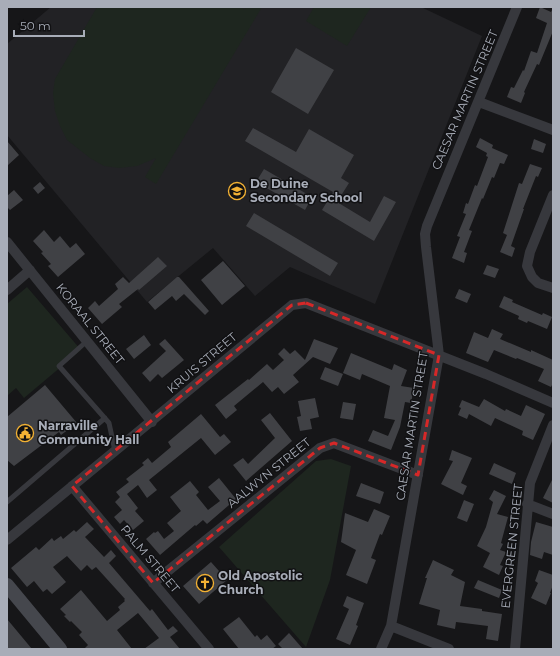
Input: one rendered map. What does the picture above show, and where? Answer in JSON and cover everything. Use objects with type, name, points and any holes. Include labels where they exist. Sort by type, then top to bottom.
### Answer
[{"type":"street","name":"CAESAR MARTIN STREET","points":[[381,649],[391,626],[439,355],[425,234],[517,7]]},
{"type":"street","points":[[479,102],[553,130]]},
{"type":"street","points":[[553,195],[530,252],[527,266],[532,277],[538,283],[553,288]]},
{"type":"street","name":"KORAAL STREET","points":[[7,242],[152,422]]},
{"type":"street","points":[[7,290],[30,270]]},
{"type":"street","name":"KRUIS STREET","points":[[7,540],[152,422],[292,304],[306,303],[439,355],[553,403]]},
{"type":"street","name":"EVERGREEN STREET","points":[[516,649],[530,482],[553,425]]},
{"type":"street","name":"AALWYN STREET","points":[[153,583],[320,448],[334,444],[418,475]]},
{"type":"street","name":"PALM STREET","points":[[72,486],[209,649]]},
{"type":"street","points":[[527,504],[553,514]]},
{"type":"street","points":[[7,585],[60,649]]},
{"type":"street","points":[[391,626],[449,649]]},
{"type":"lane","points":[[87,341],[59,366],[109,423],[115,451]]},
{"type":"lane","points":[[7,502],[105,418]]},
{"type":"highlighted area","points":[[306,303],[439,355],[418,475],[334,443],[320,448],[153,583],[72,486],[292,305]]},
{"type":"shaded area","name":"De Duine Secondary School","points":[[51,7],[421,7],[482,36],[375,304],[290,267],[255,296],[213,248],[147,302],[7,135],[7,44]]},
{"type":"shaded area","points":[[97,7],[243,7],[244,10],[246,7],[262,7],[156,184],[145,177],[156,158],[137,166],[119,168],[104,166],[90,158],[67,140],[55,111],[53,93],[55,79]]},
{"type":"shaded area","points":[[314,7],[371,7],[347,46],[306,21]]},
{"type":"shaded area","points":[[27,287],[81,350],[24,398],[16,388],[7,396],[7,304]]},
{"type":"shaded area","points":[[331,459],[351,466],[330,580],[306,647],[219,547],[316,461]]},
{"type":"building","points":[[540,7],[551,12],[553,10],[553,31],[539,65],[537,64],[524,92],[525,93],[521,103],[507,97],[511,87],[514,88],[523,70],[524,71],[531,51],[537,53],[547,23],[536,18]]},
{"type":"building","points":[[296,48],[334,70],[308,114],[271,92]]},
{"type":"building","points":[[253,128],[296,152],[309,129],[354,155],[341,178],[349,183],[337,202],[370,222],[384,196],[396,202],[374,241],[322,210],[333,192],[245,141]]},
{"type":"building","points":[[480,138],[493,145],[492,148],[508,155],[504,164],[500,163],[494,178],[492,177],[483,199],[482,198],[469,230],[472,231],[464,252],[467,253],[464,263],[452,258],[460,237],[457,236],[466,214],[463,213],[466,203],[468,204],[475,185],[477,186],[488,157],[486,156],[487,153],[476,147]]},
{"type":"building","points":[[534,139],[546,144],[543,153],[531,149]]},
{"type":"building","points":[[7,141],[19,155],[7,166]]},
{"type":"building","points":[[530,164],[542,168],[538,177],[536,176],[523,209],[511,246],[515,248],[512,257],[500,252],[507,235],[503,233],[519,183],[522,184]]},
{"type":"building","points":[[264,169],[312,197],[305,210],[256,182]]},
{"type":"building","points":[[40,182],[45,188],[38,194],[33,188]]},
{"type":"building","points":[[14,190],[23,200],[10,210],[7,207],[7,196]]},
{"type":"building","points":[[254,213],[338,263],[330,276],[246,226]]},
{"type":"building","points":[[44,230],[54,242],[60,236],[70,248],[76,243],[85,254],[58,277],[48,266],[51,264],[41,253],[43,252],[33,241]]},
{"type":"building","points":[[158,257],[167,266],[139,290],[138,289],[119,304],[122,307],[102,324],[88,308],[95,301],[99,306],[118,289],[115,284],[123,277],[129,283]]},
{"type":"building","points":[[223,261],[245,286],[222,305],[201,280]]},
{"type":"building","points":[[487,265],[499,269],[495,278],[483,274]]},
{"type":"building","points":[[177,277],[179,277],[209,311],[205,315],[184,294],[176,301],[172,296],[155,310],[148,302]]},
{"type":"building","points":[[459,289],[471,294],[467,303],[455,298]]},
{"type":"building","points":[[504,296],[513,300],[512,302],[542,315],[543,313],[552,317],[547,329],[528,321],[527,323],[518,319],[519,316],[499,307]]},
{"type":"building","points":[[492,329],[503,334],[500,339],[553,360],[553,383],[551,387],[538,381],[544,369],[517,358],[516,359],[494,350],[488,362],[466,353],[474,332],[488,338]]},
{"type":"building","points":[[144,335],[151,345],[134,359],[126,349]]},
{"type":"building","points":[[165,339],[184,360],[162,378],[158,374],[150,382],[142,373],[166,351],[159,344]]},
{"type":"building","points":[[314,339],[338,348],[330,364],[313,357],[293,375],[299,382],[284,394],[278,387],[272,392],[263,382],[234,406],[237,410],[226,419],[215,405],[248,379],[249,380],[267,364],[273,370],[284,360],[278,354],[284,348],[290,354],[295,350],[305,360]]},
{"type":"building","points":[[351,353],[392,370],[394,364],[407,370],[401,386],[414,388],[411,403],[405,402],[400,427],[391,450],[368,441],[373,430],[388,436],[395,420],[384,418],[390,386],[362,374],[360,380],[343,373]]},
{"type":"building","points":[[325,367],[343,374],[338,386],[320,379]]},
{"type":"building","points":[[45,385],[77,423],[61,435],[59,432],[14,466],[7,460],[7,417]]},
{"type":"building","points":[[315,398],[319,417],[310,419],[312,429],[300,431],[297,417],[301,416],[298,401]]},
{"type":"building","points":[[484,399],[505,411],[506,409],[521,416],[526,405],[545,414],[533,440],[522,435],[523,431],[495,418],[491,426],[469,414],[467,419],[458,415],[462,400],[479,407]]},
{"type":"building","points":[[343,402],[356,404],[353,420],[340,418]]},
{"type":"building","points":[[270,413],[292,441],[246,481],[233,465],[243,458],[248,464],[275,438],[261,420]]},
{"type":"building","points":[[201,414],[220,437],[224,434],[231,442],[215,455],[201,438],[149,480],[157,490],[147,498],[138,485],[127,494],[138,508],[135,511],[144,521],[133,530],[124,520],[120,524],[114,517],[122,510],[115,502],[120,497],[116,492],[129,482],[126,479],[144,465],[142,463],[148,458],[152,463],[171,447],[168,442]]},
{"type":"building","points":[[452,450],[472,458],[461,483],[467,486],[463,495],[441,484],[453,461],[449,460]]},
{"type":"building","points":[[494,463],[516,473],[512,484],[489,474]]},
{"type":"building","points":[[219,478],[236,499],[207,524],[203,520],[196,526],[195,525],[160,555],[146,539],[154,532],[155,533],[158,531],[164,539],[174,531],[167,523],[181,511],[170,497],[190,481],[199,492],[196,495],[208,510],[220,501],[208,487]]},
{"type":"building","points":[[553,478],[553,503],[543,498]]},
{"type":"building","points":[[361,483],[384,492],[380,504],[356,496]]},
{"type":"building","points":[[494,490],[506,496],[497,514],[508,517],[501,543],[503,544],[500,550],[506,552],[500,565],[503,566],[499,575],[483,567],[490,553],[477,546],[486,527],[493,502],[489,499]]},
{"type":"building","points":[[464,500],[474,504],[467,522],[457,518]]},
{"type":"building","points":[[374,509],[390,516],[382,535],[380,534],[371,558],[376,560],[367,584],[346,575],[356,550],[341,542],[345,513],[368,522]]},
{"type":"building","points":[[87,522],[94,529],[85,537],[104,557],[111,550],[116,556],[109,563],[150,611],[152,609],[168,630],[173,626],[178,631],[170,637],[180,649],[144,649],[159,638],[138,613],[117,630],[132,649],[84,649],[88,645],[79,635],[82,632],[64,616],[66,615],[60,609],[81,590],[107,621],[120,610],[118,607],[125,601],[125,599],[96,567],[92,570],[87,565],[81,571],[67,556],[53,567],[66,582],[52,594],[47,589],[43,592],[34,581],[27,587],[11,568],[36,547],[39,550],[52,538],[54,541],[61,536],[63,539],[74,530],[76,532]]},
{"type":"building","points":[[536,522],[553,527],[553,555],[544,552],[542,559],[530,555],[531,542]]},
{"type":"building","points":[[433,560],[454,570],[451,575],[465,582],[460,606],[502,614],[498,641],[486,639],[488,626],[456,622],[455,629],[437,625],[440,610],[419,604],[427,578],[425,578]]},
{"type":"building","name":"Old Apostolic Church","points":[[211,562],[227,580],[199,604],[183,586]]},
{"type":"building","points":[[539,570],[553,575],[553,585],[546,605],[531,598],[538,583],[535,581]]},
{"type":"building","points":[[478,580],[502,590],[499,598],[474,588]]},
{"type":"building","points":[[347,596],[364,603],[356,625],[358,626],[350,645],[336,639],[349,609],[343,606]]},
{"type":"building","points":[[239,617],[255,637],[257,635],[261,640],[267,635],[276,646],[272,649],[239,649],[223,629]]},
{"type":"building","points":[[7,619],[32,649],[7,649]]},
{"type":"building","points":[[289,633],[303,649],[283,649],[278,644]]},
{"type":"place","name":"De Duine Secondary School","points":[[237,191]]},
{"type":"place","name":"Narraville Community Hall","points":[[25,433]]},
{"type":"place","name":"Old Apostolic Church","points":[[205,583]]}]
